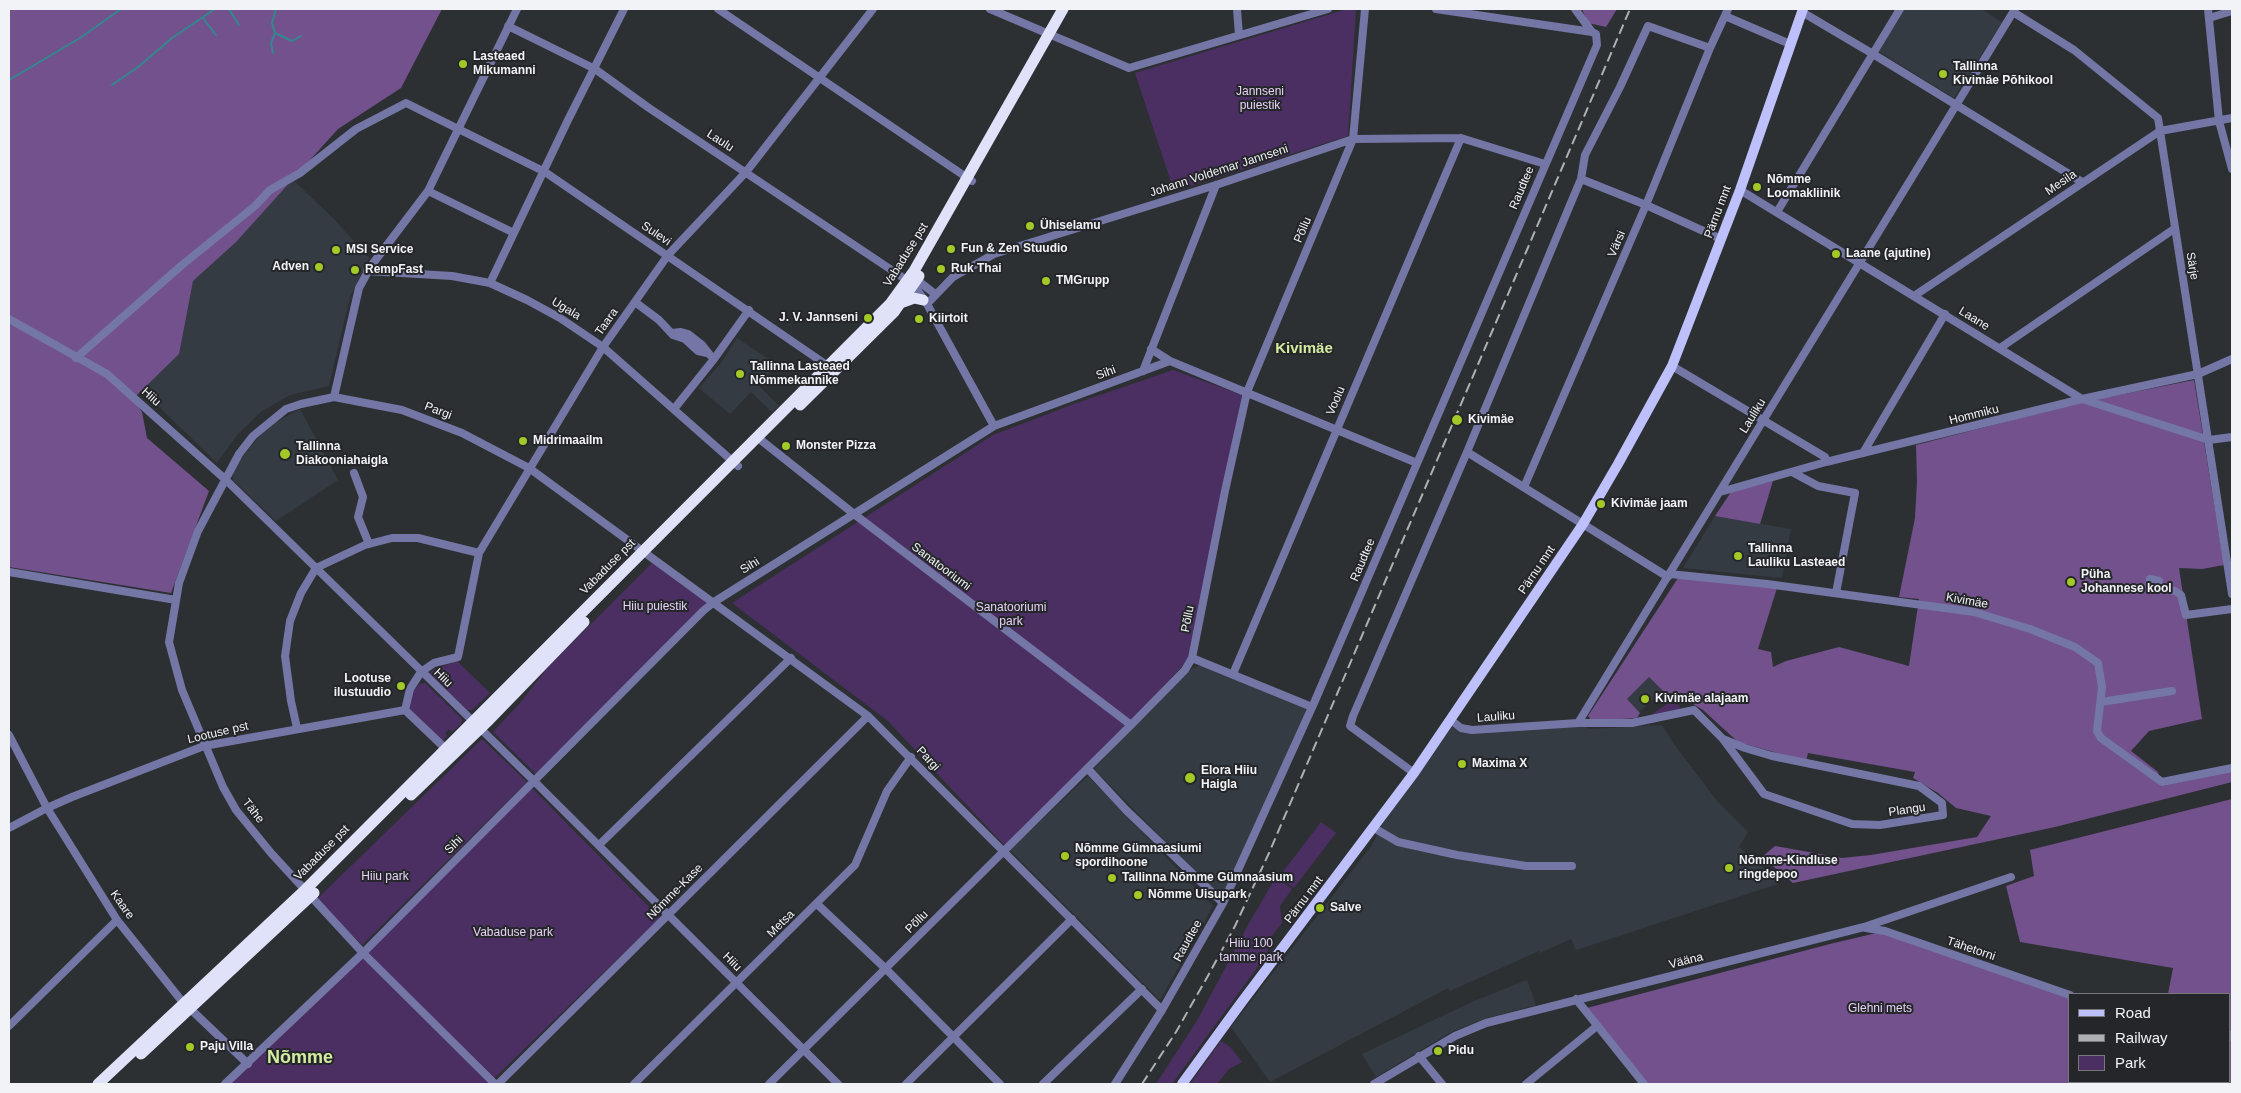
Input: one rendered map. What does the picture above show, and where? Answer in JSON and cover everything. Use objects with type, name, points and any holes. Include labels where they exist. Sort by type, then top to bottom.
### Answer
[{"type":"highway","name":"Vabaduse pst","points":[[98,1084],[188,1005],[420,787],[477,726],[735,464],[831,369],[903,302],[1051,35],[1063,9]]},
{"type":"highway","name":"Vabaduse pst","points":[[1051,35],[1069,9]]},
{"type":"highway","name":"Vabaduse pst","points":[[831,369],[890,304],[913,282]]},
{"type":"highway","points":[[903,302],[914,298],[925,302]]},
{"type":"highway","name":"Vabaduse pst","points":[[308,893],[446,749],[477,726]]},
{"type":"highway","name":"Vabaduse pst","points":[[109,1084],[188,1005]]},
{"type":"main road","name":"Pärnu mnt","points":[[1182,1084],[1241,1002],[1414,773],[1583,524],[1672,366],[1740,190],[1803,11]]},
{"type":"street","points":[[334,397],[359,288],[367,271],[428,191],[516,9]]},
{"type":"street","points":[[490,283],[545,172],[568,120],[624,9]]},
{"type":"street","points":[[718,9],[970,179]]},
{"type":"street","name":"Taara","points":[[421,672],[434,663],[458,657],[478,553],[604,347],[668,255],[746,172],[873,9]]},
{"type":"street","points":[[990,9],[1128,68],[1328,9]]},
{"type":"street","points":[[1237,9],[1239,34]]},
{"type":"street","name":"Põllu","points":[[769,1084],[1132,725],[1185,670],[1192,658],[1224,491],[1247,392],[1353,139],[1365,9]]},
{"type":"street","points":[[1436,9],[1592,32]]},
{"type":"street","points":[[1575,9],[1592,32]]},
{"type":"street","points":[[1777,212],[1900,9]]},
{"type":"street","points":[[2208,9],[2219,121],[2232,170]]},
{"type":"street","points":[[2209,18],[2232,10]]},
{"type":"street","points":[[1803,11],[2082,182]]},
{"type":"street","name":"Lauliku","points":[[1451,720],[1461,728],[1472,730],[1578,723],[2014,11]]},
{"type":"street","name":"Särje","points":[[2014,11],[2074,50],[2158,118],[2232,594]]},
{"type":"street","points":[[1726,12],[1790,44]]},
{"type":"street","name":"Värsi","points":[[1524,487],[1646,205],[1726,12]]},
{"type":"street","name":"Laulu","points":[[508,26],[595,69],[649,108],[913,282]]},
{"type":"street","points":[[1414,773],[1350,726],[1581,179],[1586,155],[1620,88],[1648,26],[1710,48]]},
{"type":"street","name":"Raudtee","points":[[1115,1084],[1162,1010],[1223,903],[1312,707],[1597,44],[1596,34],[1592,32]]},
{"type":"street","name":"Sulevi","points":[[76,358],[182,265],[255,206],[270,190],[300,173],[356,129],[406,103],[545,172],[749,310],[831,369]]},
{"type":"street","name":"Mesila","points":[[1914,296],[2160,131],[2232,118]]},
{"type":"street","name":"Johann Voldemar Jannseni","points":[[925,302],[953,277],[994,254],[1216,185],[1353,139],[1461,138],[1545,164]]},
{"type":"street","name":"Voolu","points":[[1233,674],[1461,138]]},
{"type":"street","points":[[1581,179],[1646,205],[1721,240]]},
{"type":"street","points":[[1143,371],[1216,185]]},
{"type":"street","name":"Laane","points":[[1740,190],[2082,399],[2209,440]]},
{"type":"street","points":[[428,191],[514,233]]},
{"type":"street","points":[[2000,348],[2174,229]]},
{"type":"street","name":"Ugala","points":[[367,271],[417,273],[490,283],[560,318],[604,347],[735,464]]},
{"type":"street","points":[[913,282],[935,294]]},
{"type":"street","points":[[913,282],[994,426]]},
{"type":"street","points":[[635,302],[672,333],[681,332],[688,334],[714,358]]},
{"type":"street","points":[[674,409],[749,310]]},
{"type":"street","points":[[1863,453],[1945,314]]},
{"type":"street","name":"Hiiu","points":[[9,319],[107,374],[226,480],[534,780],[838,1084]]},
{"type":"street","points":[[1151,349],[1170,361],[1417,464]]},
{"type":"street","name":"Hommiku","points":[[1720,492],[1826,462],[2082,399],[2198,374],[2232,360]]},
{"type":"street","name":"Sihi","points":[[225,1084],[363,952],[714,602],[994,426],[1170,361]]},
{"type":"street","points":[[1672,366],[1764,419],[1824,457],[1826,462]]},
{"type":"street","name":"Pargi","points":[[226,480],[239,454],[253,436],[286,409],[334,397],[402,410],[426,418],[495,448],[529,468],[868,716],[1162,1010]]},
{"type":"street","points":[[2209,440],[2232,436]]},
{"type":"street","name":"Sanatooriumi","points":[[759,440],[1132,725]]},
{"type":"street","name":"Kivimäe","points":[[1467,452],[1669,575],[1836,593],[1974,612],[2034,630],[2075,647],[2098,663],[2102,687],[2096,731],[2101,738],[2162,782],[2232,768]]},
{"type":"street","points":[[1792,472],[1818,486],[1855,493],[1853,512],[1836,593]]},
{"type":"street","points":[[354,473],[363,496],[358,517],[369,544]]},
{"type":"street","name":"Tähe","points":[[226,480],[198,531],[179,584],[169,642],[182,690],[204,746],[236,810],[271,852],[363,952],[496,1084]]},
{"type":"street","points":[[297,728],[285,656],[290,621],[301,593],[316,568],[369,544],[392,538],[418,538],[478,553]]},
{"type":"street","points":[[9,572],[176,600]]},
{"type":"street","points":[[2158,588],[2175,591],[2181,595],[2186,615],[2232,609]]},
{"type":"street","points":[[599,846],[791,658]]},
{"type":"street","points":[[1192,658],[1312,707]]},
{"type":"street","points":[[421,672],[410,689],[405,710],[446,749]]},
{"type":"street","points":[[2100,702],[2172,691]]},
{"type":"street","name":"Lootuse pst","points":[[9,828],[47,808],[204,746],[405,710]]},
{"type":"street","name":"Plangu","points":[[1578,723],[1632,723],[1694,710],[1723,739],[1764,794],[1852,824],[1880,826],[1944,815],[1942,803],[1918,786],[1772,756],[1723,739]]},
{"type":"street","name":"Nõmme-Kase","points":[[496,1084],[868,716]]},
{"type":"street","name":"Kaare","points":[[9,735],[47,808],[117,920],[188,1005],[248,1064]]},
{"type":"street","name":"Metsa","points":[[634,1084],[855,865],[887,791],[910,757]]},
{"type":"street","points":[[1088,769],[1126,810],[1223,903]]},
{"type":"street","points":[[1374,828],[1398,842],[1460,856],[1526,866],[1572,866]]},
{"type":"street","name":"Vääna","points":[[1374,1084],[1455,1036],[1486,1023],[1864,927],[2011,876]]},
{"type":"street","points":[[817,904],[886,969],[951,1038],[1000,1084]]},
{"type":"street","points":[[906,1084],[1072,919]]},
{"type":"street","points":[[9,1026],[117,920]]},
{"type":"street","name":"Tähetorni","points":[[1864,927],[1885,932],[2068,994]]},
{"type":"street","points":[[1043,1084],[1142,989]]},
{"type":"street","points":[[1576,999],[1644,1084]]},
{"type":"street","points":[[1526,1084],[1597,1026]]},
{"type":"street","points":[[1419,1056],[1442,1084]]},
{"type":"shaded area","name":"Tallinna Kivimäe Põhikool","points":[[1904,9],[1981,9],[2002,22],[1954,98],[1878,51]]},
{"type":"shaded area","points":[[292,179],[333,218],[369,258],[350,297],[329,386],[290,395],[262,411],[237,435],[217,463],[95,345]]},
{"type":"shaded area","name":"Tallinna Lasteaed Nõmmekannike","points":[[737,338],[777,365],[758,385],[779,406],[772,412],[751,392],[730,414],[699,388],[721,363]]},
{"type":"shaded area","name":"Tallinna Diakooniahaigla","points":[[300,409],[338,480],[276,521],[233,480],[233,469],[257,439],[275,423]]},
{"type":"shaded area","name":"Tallinna Lauliku Lasteaed","points":[[1715,516],[1791,529],[1782,578],[1683,568]]},
{"type":"shaded area","name":"Elora Hiiu Haigla","points":[[1203,664],[1305,708],[1306,711],[1224,895],[1219,896],[1094,769],[1191,669]]},
{"type":"shaded area","points":[[1649,677],[1663,691],[1639,712],[1626,699]]},
{"type":"shaded area","points":[[1451,720],[1461,728],[1578,723],[1590,729],[1662,725],[1717,801],[1748,832],[1739,847],[1771,875],[1778,884],[1576,950],[1571,939],[1540,953],[1539,951],[1450,991],[1448,988],[1270,1082],[1231,1027],[1372,845],[1394,801]]},
{"type":"shaded area","name":"Tallinna Nõmme Gümnaasium","points":[[1088,776],[1213,906],[1160,1000],[1010,850]]},
{"type":"shaded area","points":[[1527,980],[1536,1005],[1487,1018],[1453,1031],[1376,1077],[1362,1054],[1474,1001]]},
{"type":"green space","points":[[9,9],[442,9],[401,88],[338,129],[236,242],[193,281],[179,354],[137,395],[135,402],[142,412],[147,438],[209,491],[171,593],[9,567]]},
{"type":"green space","name":"Jannseni puiestik","points":[[1347,9],[1356,9],[1348,136],[1174,191],[1135,73]]},
{"type":"green space","points":[[1582,9],[1617,9],[1606,27],[1588,23]]},
{"type":"green space","name":"Sanatooriumi park","points":[[1173,370],[1242,395],[1189,656],[1184,664],[1130,722],[1005,846],[888,721],[732,603],[993,435],[1071,405]]},
{"type":"green space","points":[[2194,380],[2224,565],[2202,569],[2179,568],[2202,719],[2149,731],[2131,751],[2158,772],[2162,786],[2232,771],[2232,782],[2055,827],[1793,883],[1762,857],[1775,846],[1842,858],[1871,855],[1977,837],[1991,816],[1956,808],[1938,793],[1913,778],[1915,772],[1808,753],[1806,761],[1738,742],[1703,710],[1681,697],[1666,694],[1649,677],[1627,699],[1640,713],[1637,718],[1592,721],[1588,716],[1678,578],[1777,588],[1758,649],[1771,652],[1773,667],[1786,661],[1839,647],[1909,666],[1919,599],[1899,597],[1915,518],[1916,445],[2074,404]]},
{"type":"green space","points":[[1773,481],[1760,524],[1715,516],[1731,492]]},
{"type":"green space","name":"Hiiu puiestik","points":[[652,563],[707,603],[536,774],[493,732],[520,703],[549,666]]},
{"type":"green space","points":[[457,661],[490,693],[472,710],[467,710],[430,674],[433,670]]},
{"type":"green space","points":[[425,683],[462,719],[461,724],[452,732],[449,729],[445,733],[447,736],[442,742],[408,708],[410,694],[420,684]]},
{"type":"green space","points":[[1668,703],[1679,705],[1680,709],[1651,715]]},
{"type":"green space","name":"Hiiu park","points":[[482,739],[527,782],[362,945],[317,899]]},
{"type":"green space","name":"Vabaduse park","points":[[531,787],[660,918],[488,1084],[230,1084]]},
{"type":"green space","name":"Glehni mets","points":[[2232,799],[2232,1084],[1644,1084],[1583,1009],[1885,931],[2068,994],[2068,1083],[2231,1083],[2231,993],[2168,993],[2173,968],[2020,942],[2006,886],[2034,876],[2030,850]]},
{"type":"green space","points":[[1321,822],[1336,833],[1294,888],[1279,877]]},
{"type":"green space","name":"Hiiu 100 tamme park","points":[[1276,877],[1292,889],[1280,906],[1282,923],[1270,938],[1267,954],[1172,1084],[1156,1084],[1198,1019]]},
{"type":"green space","points":[[1221,1041],[1230,1047],[1242,1062],[1229,1069],[1217,1084],[1190,1084]]},
{"type":"waterway","points":[[9,80],[80,38],[121,9]]},
{"type":"waterway","points":[[112,85],[138,67],[172,38],[215,9]]},
{"type":"waterway","points":[[229,9],[239,25]]},
{"type":"waterway","points":[[273,53],[271,43],[275,33],[272,23],[276,9]]},
{"type":"waterway","points":[[203,18],[216,35]]},
{"type":"waterway","points":[[275,33],[292,41],[301,36]]},
{"type":"railway","points":[[1142,1084],[1176,1032],[1209,974],[1235,926],[1269,853],[1630,9]]},
{"type":"place","name":"Lasteaed Mikumanni","points":[[463,64]]},
{"type":"place","name":"Tallinna Kivimäe Põhikool","points":[[1943,74]]},
{"type":"place","name":"Nõmme Loomakliinik","points":[[1757,187]]},
{"type":"place","name":"Ühiselamu","points":[[1030,226]]},
{"type":"place","name":"Fun & Zen Stuudio","points":[[951,249]]},
{"type":"place","name":"MSI Service","points":[[336,250]]},
{"type":"place","name":"Laane (ajutine)","points":[[1836,254]]},
{"type":"place","name":"Adven","points":[[319,267]]},
{"type":"place","name":"Ruk Thai","points":[[941,269]]},
{"type":"place","name":"RempFast","points":[[355,270]]},
{"type":"place","name":"TMGrupp","points":[[1046,281]]},
{"type":"place","name":"J. V. Jannseni","points":[[868,318]]},
{"type":"place","name":"Kiirtoit","points":[[919,319]]},
{"type":"place","name":"Tallinna Lasteaed Nõmmekannike","points":[[740,374]]},
{"type":"place","name":"Kivimäe","points":[[1457,420]]},
{"type":"place","name":"Midrimaailm","points":[[523,441]]},
{"type":"place","name":"Monster Pizza","points":[[786,446]]},
{"type":"place","name":"Tallinna Diakooniahaigla","points":[[285,454]]},
{"type":"place","name":"Kivimäe jaam","points":[[1601,504]]},
{"type":"place","name":"Tallinna Lauliku Lasteaed","points":[[1738,556]]},
{"type":"place","name":"Püha Johannese kool","points":[[2071,582]]},
{"type":"place","name":"Lootuse ilustuudio","points":[[401,686]]},
{"type":"place","name":"Kivimäe alajaam","points":[[1645,699]]},
{"type":"place","name":"Maxima X","points":[[1462,764]]},
{"type":"place","name":"Elora Hiiu Haigla","points":[[1190,778]]},
{"type":"place","name":"Nõmme Gümnaasiumi spordihoone","points":[[1065,856]]},
{"type":"place","name":"Nõmme-Kindluse ringdepoo","points":[[1729,868]]},
{"type":"place","name":"Tallinna Nõmme Gümnaasium","points":[[1112,878]]},
{"type":"place","name":"Nõmme Uisupark","points":[[1138,895]]},
{"type":"place","name":"Salve","points":[[1320,908]]},
{"type":"place","name":"Paju Villa","points":[[190,1047]]},
{"type":"place","name":"Pidu","points":[[1438,1051]]},
{"type":"district","name":"Kivimäe","points":[[1304,349]]},
{"type":"district","name":"Nõmme","points":[[300,1058]]}]
